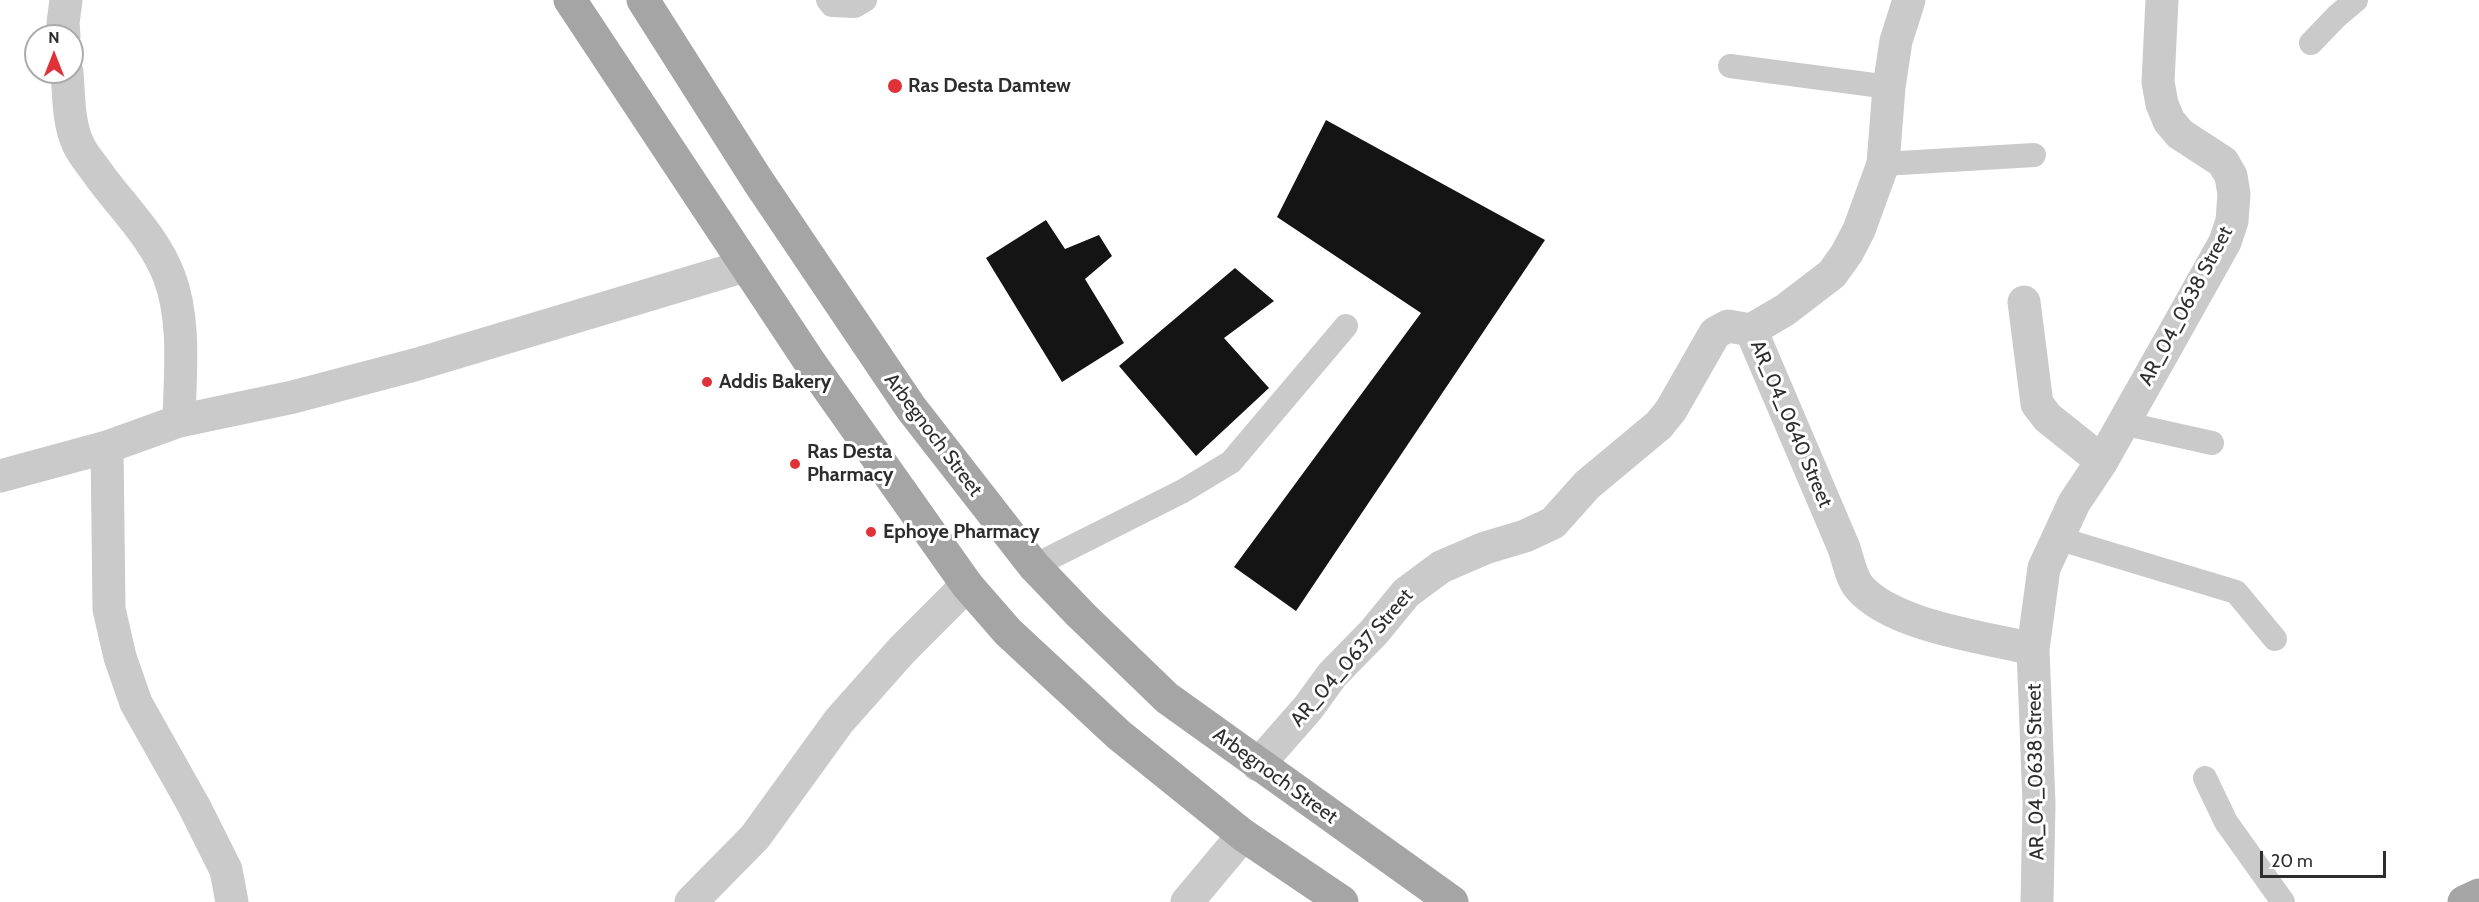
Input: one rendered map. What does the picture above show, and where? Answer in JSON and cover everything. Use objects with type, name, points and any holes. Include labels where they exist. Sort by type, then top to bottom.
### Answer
[{"type":"main road","points":[[570,0],[745,266],[906,501],[967,585],[1008,632],[1119,735],[1243,835],[1342,902]]},
{"type":"main road","name":"Arbegnoch Street","points":[[643,0],[758,181],[898,389],[971,488],[1034,566],[1167,698],[1452,902]]},
{"type":"main road","points":[[2464,902],[2479,895]]},
{"type":"street","points":[[63,24],[66,0]]},
{"type":"street","name":"AR_04_0640 Street","points":[[1909,0],[1896,41],[1882,164],[1859,230],[1847,253],[1832,274],[1785,310],[1750,330],[1844,548],[1857,585],[1874,601],[1894,612],[1934,626],[2033,649]]},
{"type":"street","name":"AR_04_0638 Street","points":[[2037,902],[2039,804],[2033,649],[2044,568],[2074,503],[2102,461],[2225,242],[2232,221],[2234,194],[2231,176],[2223,162],[2180,134],[2169,121],[2163,104],[2158,82],[2162,0]]},
{"type":"street","points":[[68,84],[70,115],[78,144],[112,192],[154,244],[170,277],[178,311],[179,421]]},
{"type":"street","points":[[0,476],[107,447],[179,421],[293,397],[418,364],[745,266]]},
{"type":"street","points":[[2024,302],[2037,404],[2048,418],[2102,461]]},
{"type":"street","name":"AR_04_0637 Street","points":[[1258,765],[1308,708],[1332,675],[1374,632],[1406,593],[1441,567],[1485,548],[1525,536],[1553,523],[1587,485],[1659,425],[1671,410],[1714,333],[1728,326],[1750,330]]},
{"type":"street","points":[[107,447],[110,609],[120,657],[136,703],[194,806],[226,870],[232,902]]},
{"type":"street","points":[[691,902],[755,837],[839,721],[902,651],[967,585]]},
{"type":"street","points":[[1187,902],[1243,835]]},
{"type":"lane","points":[[828,0],[832,5],[855,6],[865,0]]},
{"type":"lane","points":[[2311,43],[2356,0]]},
{"type":"lane","points":[[1730,66],[1889,87]]},
{"type":"lane","points":[[1882,164],[2034,155]]},
{"type":"lane","points":[[1034,566],[1183,491],[1231,462],[1346,326]]},
{"type":"lane","points":[[2122,423],[2212,443]]},
{"type":"lane","points":[[2057,538],[2236,592],[2275,639]]},
{"type":"lane","points":[[2205,778],[2226,822],[2283,902]]},
{"type":"building","points":[[1326,120],[1545,240],[1296,611],[1234,567],[1421,313],[1277,217]]},
{"type":"building","points":[[1046,220],[1065,249],[1099,235],[1112,256],[1085,279],[1124,343],[1062,382],[986,258]]},
{"type":"building","points":[[1235,268],[1274,301],[1224,338],[1269,388],[1196,456],[1119,366]]},
{"type":"place","name":"Ras Desta Damtew","points":[[895,86]]},
{"type":"place","name":"Addis Bakery","points":[[707,382]]},
{"type":"place","name":"Ras Desta Pharmacy","points":[[795,464]]},
{"type":"place","name":"Ephoye Pharmacy","points":[[871,532]]}]
